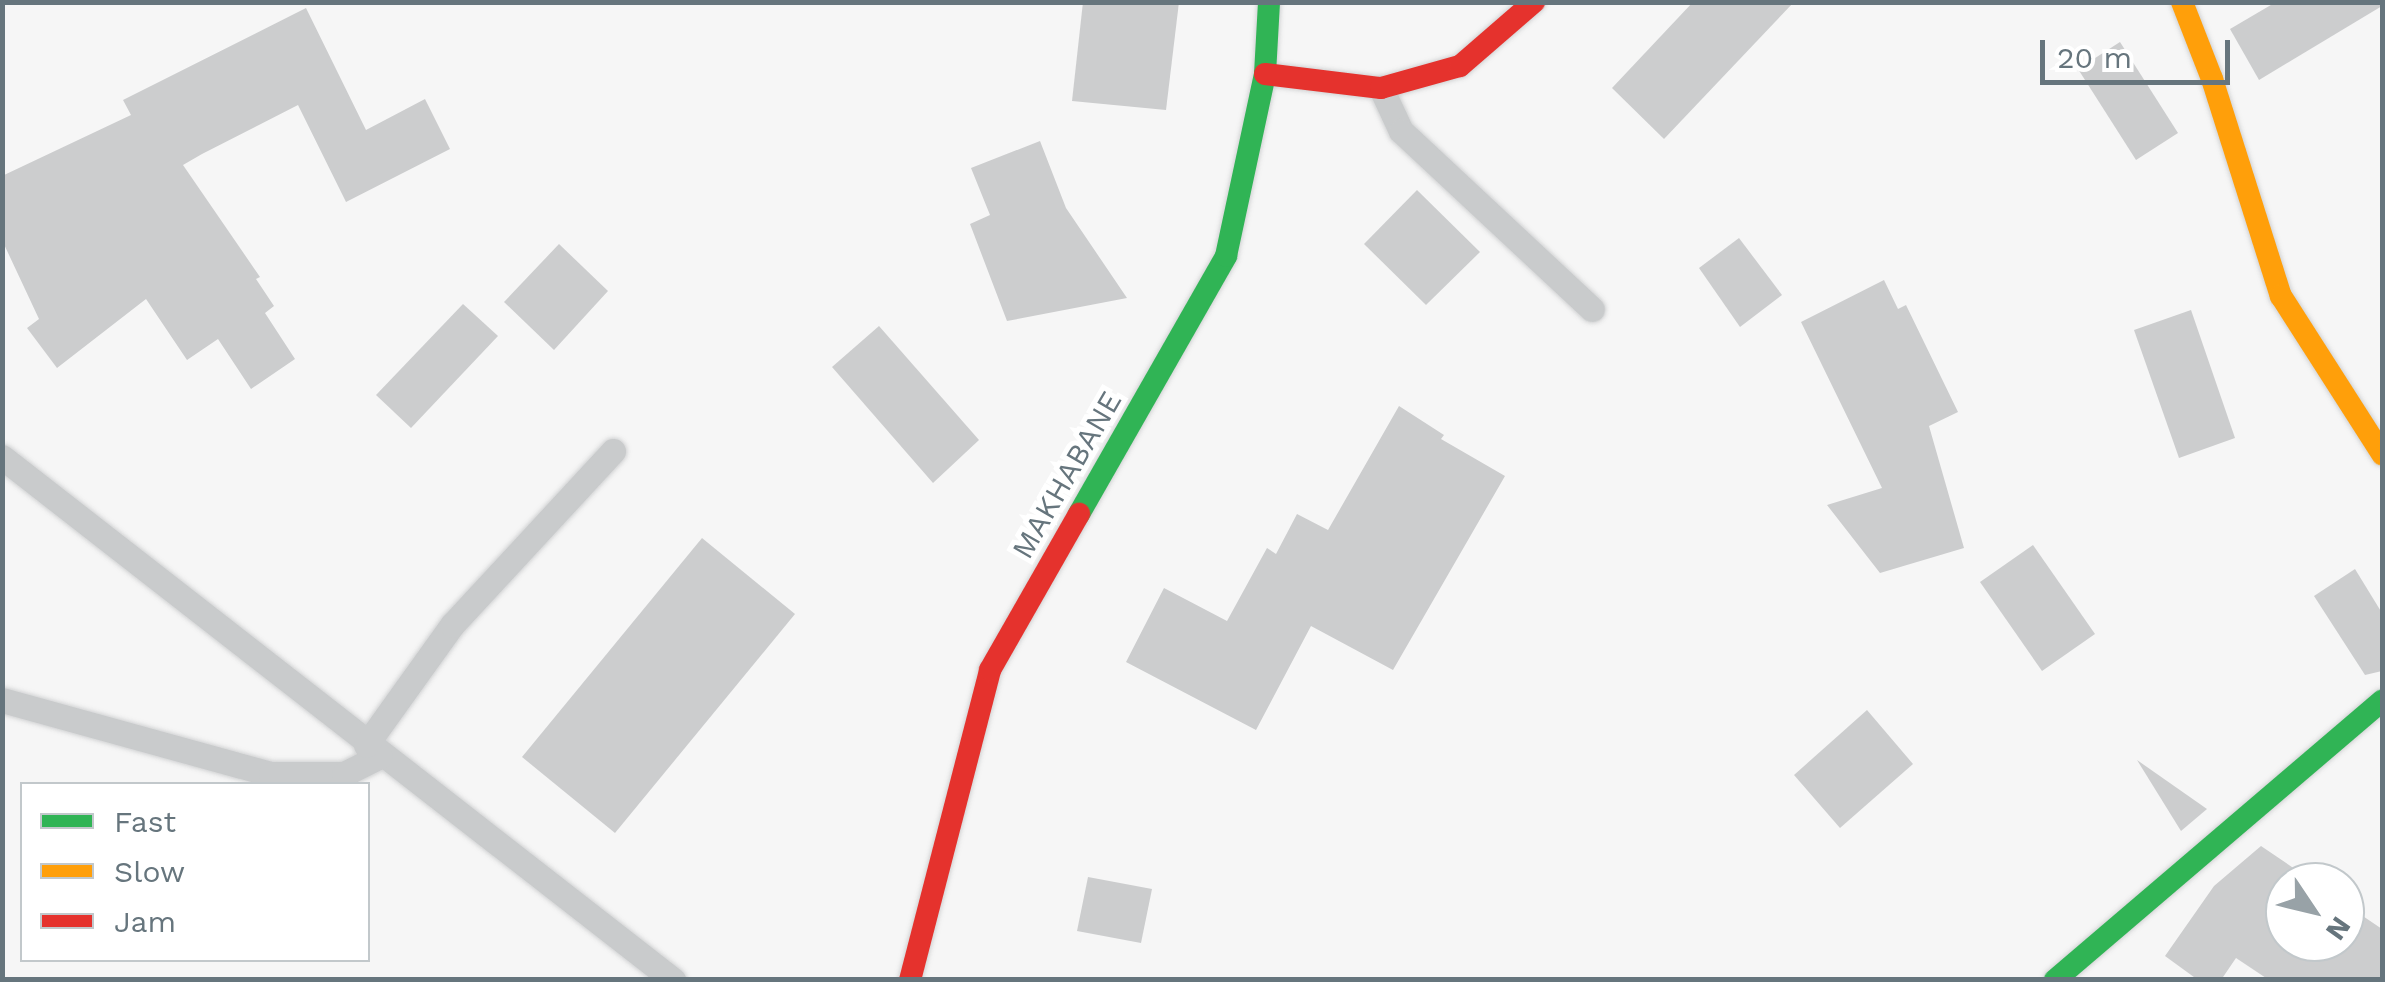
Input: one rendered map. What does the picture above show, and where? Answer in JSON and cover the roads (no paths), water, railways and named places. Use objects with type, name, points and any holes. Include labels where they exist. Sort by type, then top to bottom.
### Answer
[{"type":"street","name":"MAKHABANE","points":[[910,980],[990,670],[1226,256],[1265,74],[1269,2]]},
{"type":"street","points":[[1265,74],[1381,88],[1460,66],[1534,2]]},
{"type":"street","points":[[2182,2],[2212,79],[2280,296],[2381,447]]},
{"type":"street","points":[[2054,980],[2382,701]]},
{"type":"lane","points":[[1381,88],[1401,130],[1592,309]]},
{"type":"lane","points":[[2,700],[271,774],[344,774],[373,750],[452,625],[613,451]]},
{"type":"lane","points":[[2,457],[373,750],[674,980]]}]
